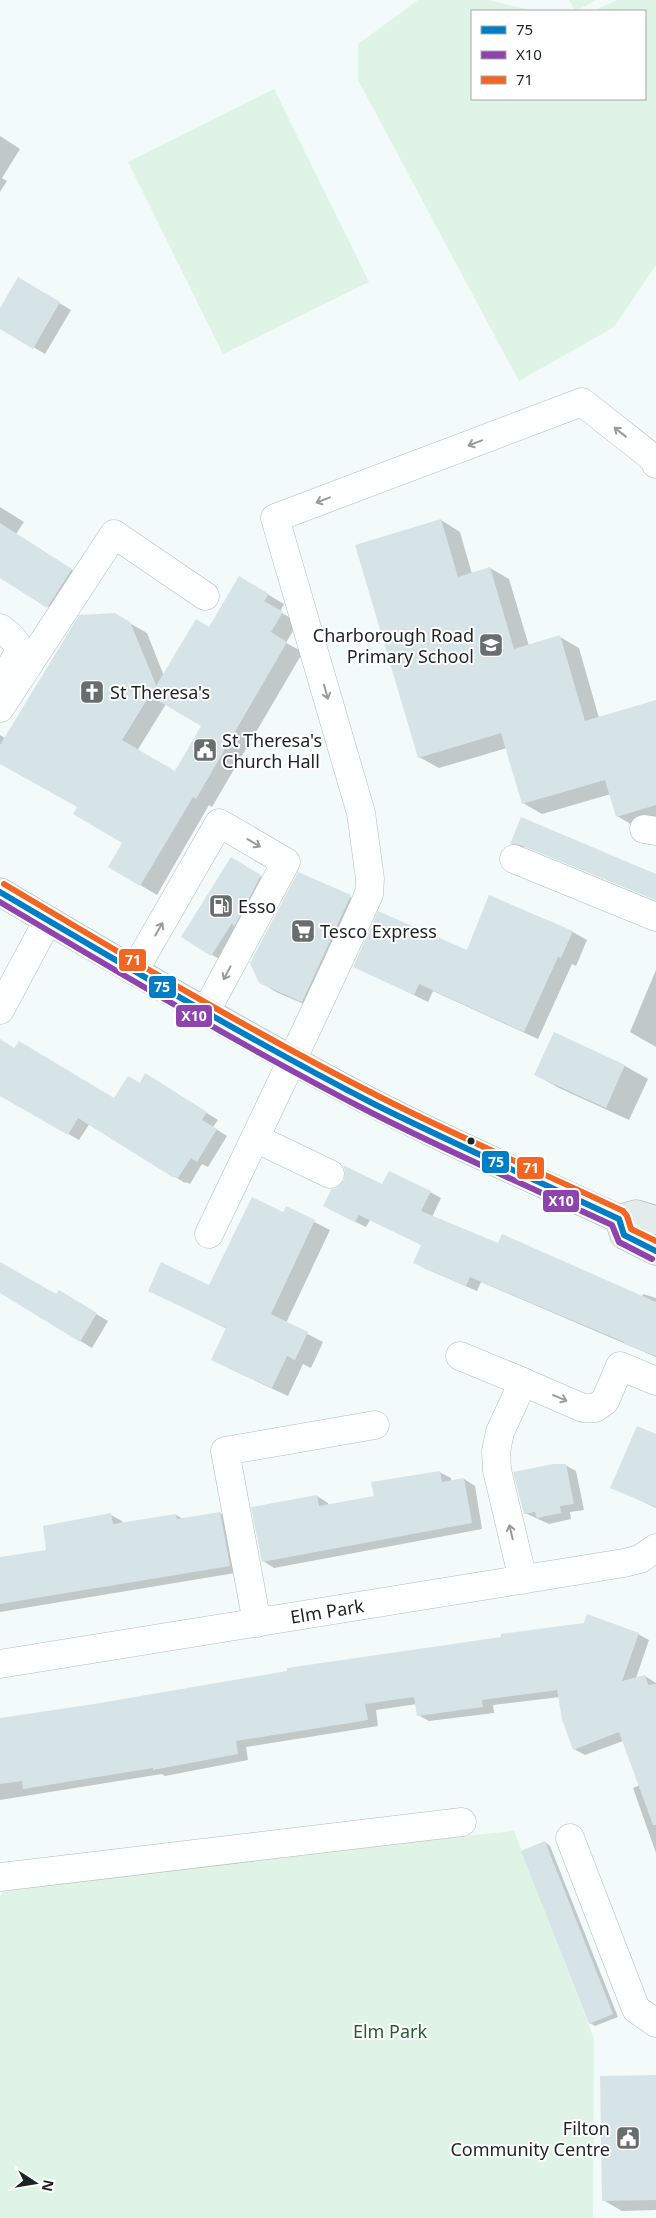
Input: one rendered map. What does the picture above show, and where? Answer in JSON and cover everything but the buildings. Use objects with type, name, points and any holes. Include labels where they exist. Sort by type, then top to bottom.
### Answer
[{"type":"main road","points":[[0,892],[134,971],[342,1087],[467,1149],[619,1219],[636,1214],[656,1220]]},
{"type":"main road","points":[[619,1219],[624,1235],[656,1251]]},
{"type":"street","points":[[209,1234],[328,985],[369,894],[370,879],[361,813],[275,518],[582,402],[654,459],[656,464]]},
{"type":"street","points":[[0,708],[114,534],[205,596]]},
{"type":"street","points":[[0,628],[16,639],[18,647],[14,660],[0,682]]},
{"type":"street","points":[[134,971],[219,822],[286,862],[206,1011]]},
{"type":"street","points":[[514,859],[656,918]]},
{"type":"street","points":[[0,1010],[48,920]]},
{"type":"street","points":[[255,1138],[330,1174]]},
{"type":"street","points":[[460,1356],[583,1408],[596,1408],[605,1401],[620,1366],[656,1381]]},
{"type":"street","points":[[523,1382],[500,1432],[496,1451],[497,1470],[523,1580]]},
{"type":"street","points":[[257,1622],[225,1451],[374,1425]]},
{"type":"street","name":"Elm Park","points":[[0,1664],[624,1563],[655,1553]]},
{"type":"street","points":[[0,1877],[462,1822]]},
{"type":"street","points":[[570,1838],[636,2009],[656,2023]]},
{"type":"green space","points":[[418,0],[488,0],[531,10],[471,10],[471,100],[646,100],[646,10],[595,10],[617,0],[656,0],[656,265],[614,327],[519,381],[358,80],[358,44]]},
{"type":"green space","points":[[569,0],[596,0],[578,10],[575,10]]},
{"type":"green space","points":[[274,89],[369,282],[223,354],[128,162]]},
{"type":"green space","name":"Elm Park","points":[[514,1831],[594,2039],[593,2218],[0,2218],[0,1897],[9,1881]]},
{"type":"transit line","name":"71","points":[[4,884],[190,994],[332,1072],[440,1127],[623,1211],[627,1216],[631,1229],[656,1241]]},
{"type":"transit line","name":"75","points":[[0,892],[187,1001],[328,1080],[436,1134],[619,1219],[624,1235],[656,1251]]},
{"type":"transit line","name":"X10","points":[[0,902],[278,1063],[372,1113],[612,1225],[619,1242],[652,1259]]},
{"type":"place","name":"Charborough Road Primary School","points":[[491,645]]},
{"type":"place","name":"St Theresa's","points":[[92,692]]},
{"type":"place","name":"St Theresa's Church Hall","points":[[205,750]]},
{"type":"place","name":"Esso","points":[[221,906]]},
{"type":"place","name":"Tesco Express","points":[[303,931]]},
{"type":"place","name":"Filton Community Centre","points":[[628,2138]]}]
